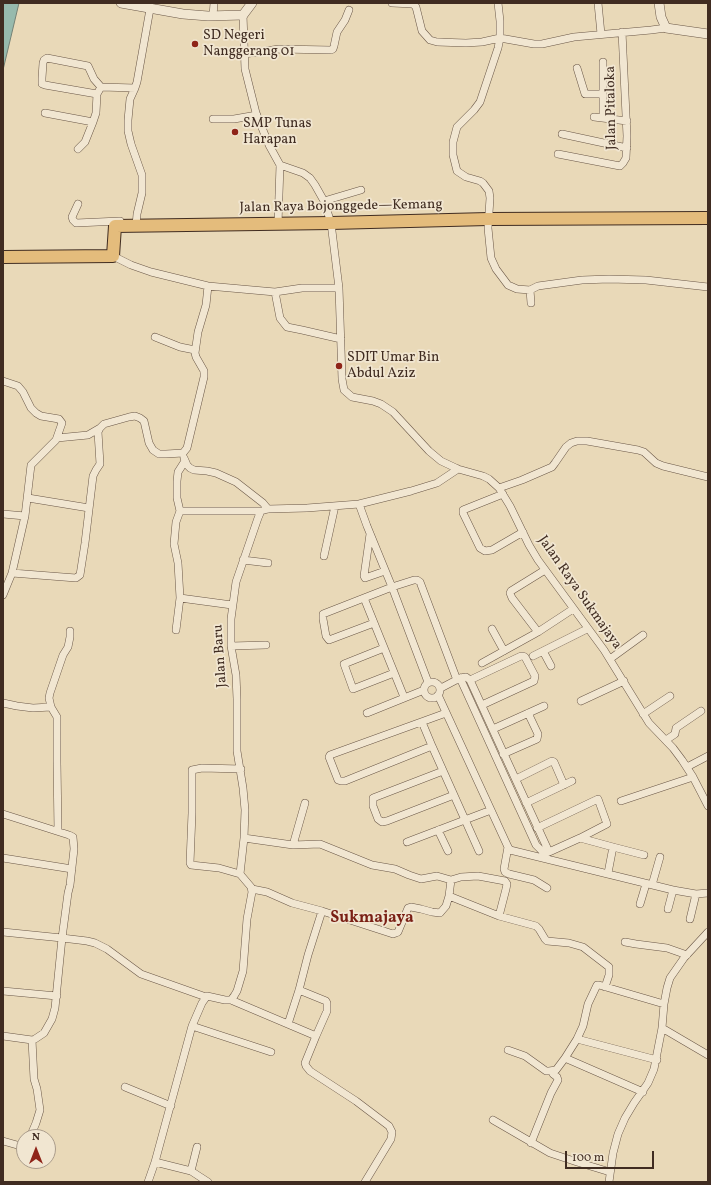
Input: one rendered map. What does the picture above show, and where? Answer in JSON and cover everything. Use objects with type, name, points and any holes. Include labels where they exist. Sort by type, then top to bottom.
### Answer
[{"type":"highway","name":"Jalan Raya Bojonggede—Kemang","points":[[113,256],[115,226],[136,223],[278,224],[488,218],[708,218]]},
{"type":"highway","points":[[3,257],[113,256]]},
{"type":"street","points":[[121,3],[183,14],[213,16],[243,15]]},
{"type":"street","points":[[213,16],[214,3]]},
{"type":"street","points":[[252,3],[243,15],[245,69],[257,114],[269,145],[280,165],[278,224]]},
{"type":"street","points":[[392,3],[413,4],[416,7],[422,31],[430,40],[437,42],[482,42],[500,38],[542,44],[574,37],[666,28],[708,34]]},
{"type":"street","points":[[498,3],[500,21],[500,38],[498,48],[480,102],[457,128],[453,142],[453,159],[457,171],[466,177],[480,181],[489,191],[488,218],[490,250],[491,258],[496,269],[508,285],[517,289],[530,290],[538,286],[582,280],[609,279],[646,280],[708,287]]},
{"type":"street","points":[[598,3],[601,34]]},
{"type":"street","points":[[659,3],[661,17],[666,28]]},
{"type":"street","points":[[78,204],[72,217],[76,223],[136,223],[142,193],[142,175],[131,144],[128,131],[128,120],[130,99],[135,88],[140,66],[150,9]]},
{"type":"street","points":[[244,54],[279,49],[331,50],[333,49],[337,32],[345,20],[349,10]]},
{"type":"street","name":"Jalan Pitaloka","points":[[558,154],[620,166],[624,163],[627,148],[627,121],[622,32]]},
{"type":"street","points":[[78,149],[85,142],[93,122],[96,113],[99,91],[88,66],[47,58],[44,60],[42,84],[45,85],[99,91],[135,88]]},
{"type":"street","points":[[603,62],[603,118]]},
{"type":"street","points":[[577,68],[585,94],[603,94]]},
{"type":"street","points":[[45,113],[93,122]]},
{"type":"street","points":[[212,119],[234,119],[257,114]]},
{"type":"street","points":[[594,117],[627,121]]},
{"type":"street","points":[[562,134],[627,148]]},
{"type":"street","name":"Jalan Raya Sukmajaya","points":[[280,165],[303,173],[310,178],[324,201],[330,223],[339,288],[342,379],[347,394],[352,397],[374,401],[381,404],[393,412],[429,452],[441,461],[458,469],[483,476],[489,479],[501,491],[529,545],[545,570],[610,659],[649,723],[666,740],[687,767],[708,806]]},
{"type":"street","points":[[324,201],[360,190]]},
{"type":"street","points":[[113,256],[140,269],[208,286],[275,292],[302,288],[339,288]]},
{"type":"street","points":[[57,438],[88,435],[104,424],[135,416],[144,421],[149,443],[153,450],[159,454],[183,453],[187,448],[204,377],[204,371],[196,357],[195,350],[198,332],[206,305],[208,286]]},
{"type":"street","points":[[530,290],[531,303]]},
{"type":"street","points":[[275,292],[280,318],[287,327],[341,339]]},
{"type":"street","points":[[155,337],[180,347],[195,350]]},
{"type":"street","points":[[3,381],[18,386],[23,392],[31,408],[36,413],[41,416],[59,419],[62,422],[57,438],[31,465],[25,516],[12,573],[3,595]]},
{"type":"street","points":[[12,573],[76,578],[80,575],[92,495],[93,476],[100,464],[98,432],[100,428]]},
{"type":"street","points":[[523,532],[488,551],[480,548],[463,513],[463,510],[522,480],[552,467],[566,447],[571,443],[587,441],[638,450],[644,452],[656,463],[662,466],[708,477]]},
{"type":"street","points":[[183,453],[185,461],[190,468],[194,470],[216,473],[236,482],[263,503],[264,510]]},
{"type":"street","points":[[176,630],[180,598],[178,563],[174,544],[176,522],[180,510],[177,498],[177,481],[178,472],[185,461]]},
{"type":"street","points":[[180,510],[264,510],[359,504],[437,483],[458,469]]},
{"type":"street","points":[[28,498],[89,508]]},
{"type":"street","points":[[359,504],[428,682]]},
{"type":"street","points":[[324,556],[335,506]]},
{"type":"street","name":"Jalan Baru","points":[[240,874],[244,838],[244,800],[241,769],[237,751],[237,688],[231,646],[232,605],[236,582],[243,560],[264,510]]},
{"type":"street","points":[[3,514],[25,516]]},
{"type":"street","points":[[370,534],[364,576],[365,578],[385,571]]},
{"type":"street","points":[[243,560],[268,563]]},
{"type":"street","points":[[538,632],[512,598],[510,593],[545,570]]},
{"type":"street","points":[[374,622],[329,640],[326,636],[323,614],[392,587],[414,580],[420,582],[458,679],[536,845],[543,852],[549,852],[608,824],[598,799],[537,828]]},
{"type":"street","points":[[180,598],[232,605]]},
{"type":"street","points":[[364,598],[404,697]]},
{"type":"street","points":[[482,663],[538,632],[573,609]]},
{"type":"street","points":[[492,628],[504,651]]},
{"type":"street","points":[[532,656],[588,628]]},
{"type":"street","points":[[58,831],[56,762],[57,717],[51,707],[49,698],[63,655],[68,646],[70,630]]},
{"type":"street","points":[[610,659],[643,635]]},
{"type":"street","points":[[231,646],[266,645]]},
{"type":"street","points":[[384,648],[344,664],[353,689],[394,673]]},
{"type":"street","points":[[543,651],[551,666]]},
{"type":"street","points":[[470,680],[521,656],[525,657],[535,676],[534,681],[482,705]]},
{"type":"street","points":[[428,682],[424,690],[426,695],[430,698],[434,698],[438,696],[441,688],[458,679],[466,677],[470,680],[549,852]]},
{"type":"street","points":[[581,700],[624,681]]},
{"type":"street","points":[[428,682],[435,682],[439,684],[441,688]]},
{"type":"street","points":[[367,712],[424,690]]},
{"type":"street","points":[[438,696],[510,850],[673,890],[696,894],[708,893]]},
{"type":"street","points":[[643,714],[670,696]]},
{"type":"street","points":[[3,703],[33,708],[51,707]]},
{"type":"street","points":[[493,729],[544,706]]},
{"type":"street","points":[[666,740],[675,734],[676,728],[701,711]]},
{"type":"street","points":[[432,746],[341,781],[338,780],[329,757],[330,755],[446,713]]},
{"type":"street","points":[[503,754],[536,739],[538,734],[528,713]]},
{"type":"street","points":[[422,722],[479,851]]},
{"type":"street","points":[[687,767],[708,756]]},
{"type":"street","points":[[516,779],[552,761],[554,762],[564,785]]},
{"type":"street","points":[[230,1000],[237,991],[243,971],[246,929],[252,889],[240,874],[218,868],[191,865],[192,770],[202,768],[241,769]]},
{"type":"street","points":[[443,771],[373,798],[373,806],[378,819],[382,822],[387,821],[454,795]]},
{"type":"street","points":[[621,801],[693,776]]},
{"type":"street","points":[[526,803],[572,781]]},
{"type":"street","points":[[293,845],[305,803]]},
{"type":"street","points":[[406,842],[491,810]]},
{"type":"street","points":[[3,814],[58,831],[73,838],[74,849],[62,938],[57,996],[50,1023],[41,1036],[32,1040],[3,1036]]},
{"type":"street","points":[[438,830],[448,850]]},
{"type":"street","points":[[244,838],[293,845],[320,844],[372,865],[395,868],[421,879],[436,876],[451,880],[461,877],[478,876],[505,881],[507,884],[499,916]]},
{"type":"street","points":[[580,838],[644,856]]},
{"type":"street","points":[[508,847],[504,869],[505,872],[534,880],[547,888]]},
{"type":"street","points":[[608,874],[613,847]]},
{"type":"street","points":[[640,904],[660,857]]},
{"type":"street","points":[[3,858],[72,869]]},
{"type":"street","points":[[252,889],[267,892],[292,903],[393,934],[398,932],[408,908],[411,907],[440,913],[446,906],[451,880]]},
{"type":"street","points":[[668,909],[673,890]]},
{"type":"street","points":[[690,919],[696,894]]},
{"type":"street","points":[[449,896],[499,916],[538,928],[544,939],[547,941],[569,943],[583,947],[609,967],[609,975],[605,986]]},
{"type":"street","points":[[288,1024],[322,911]]},
{"type":"street","points":[[3,932],[95,943],[107,949],[142,974],[206,997],[210,996],[230,1000],[316,1036]]},
{"type":"street","points":[[609,1182],[613,1153],[618,1134],[625,1118],[652,1076],[657,1060],[664,1004],[670,978],[687,955],[708,932]]},
{"type":"street","points":[[625,942],[667,948],[687,955]]},
{"type":"street","points":[[508,1050],[525,1056],[546,1071],[556,1070],[577,1039],[583,1026],[588,1004],[597,985],[605,986],[664,1004]]},
{"type":"street","points":[[299,990],[326,1001],[327,1003],[327,1011],[305,1062],[306,1066],[310,1071],[356,1101],[391,1128],[391,1139],[368,1181]]},
{"type":"street","points":[[3,991],[57,996]]},
{"type":"street","points":[[148,1182],[155,1162],[192,1026],[206,997]]},
{"type":"street","points":[[192,1026],[271,1052]]},
{"type":"street","points":[[662,1028],[708,1055]]},
{"type":"street","points":[[577,1039],[657,1060]]},
{"type":"street","points":[[32,1040],[34,1079],[40,1110],[33,1129]]},
{"type":"street","points":[[565,1058],[643,1092]]},
{"type":"street","points":[[531,1143],[551,1093],[558,1080],[553,1074],[554,1071]]},
{"type":"street","points":[[125,1087],[170,1106]]},
{"type":"street","points":[[493,1120],[550,1153],[610,1172]]},
{"type":"street","points":[[3,1141],[16,1145]]},
{"type":"street","points":[[191,1171],[197,1147]]},
{"type":"street","points":[[155,1162],[191,1171],[208,1182]]},
{"type":"shaded area","points":[[3,3],[19,3],[3,70]]},
{"type":"place","name":"SD Negeri Nanggerang 01","points":[[195,44]]},
{"type":"place","name":"SMP Tunas Harapan","points":[[235,132]]},
{"type":"place","name":"SDIT Umar Bin Abdul Aziz","points":[[339,366]]},
{"type":"district","name":"Sukmajaya","points":[[372,919]]}]
